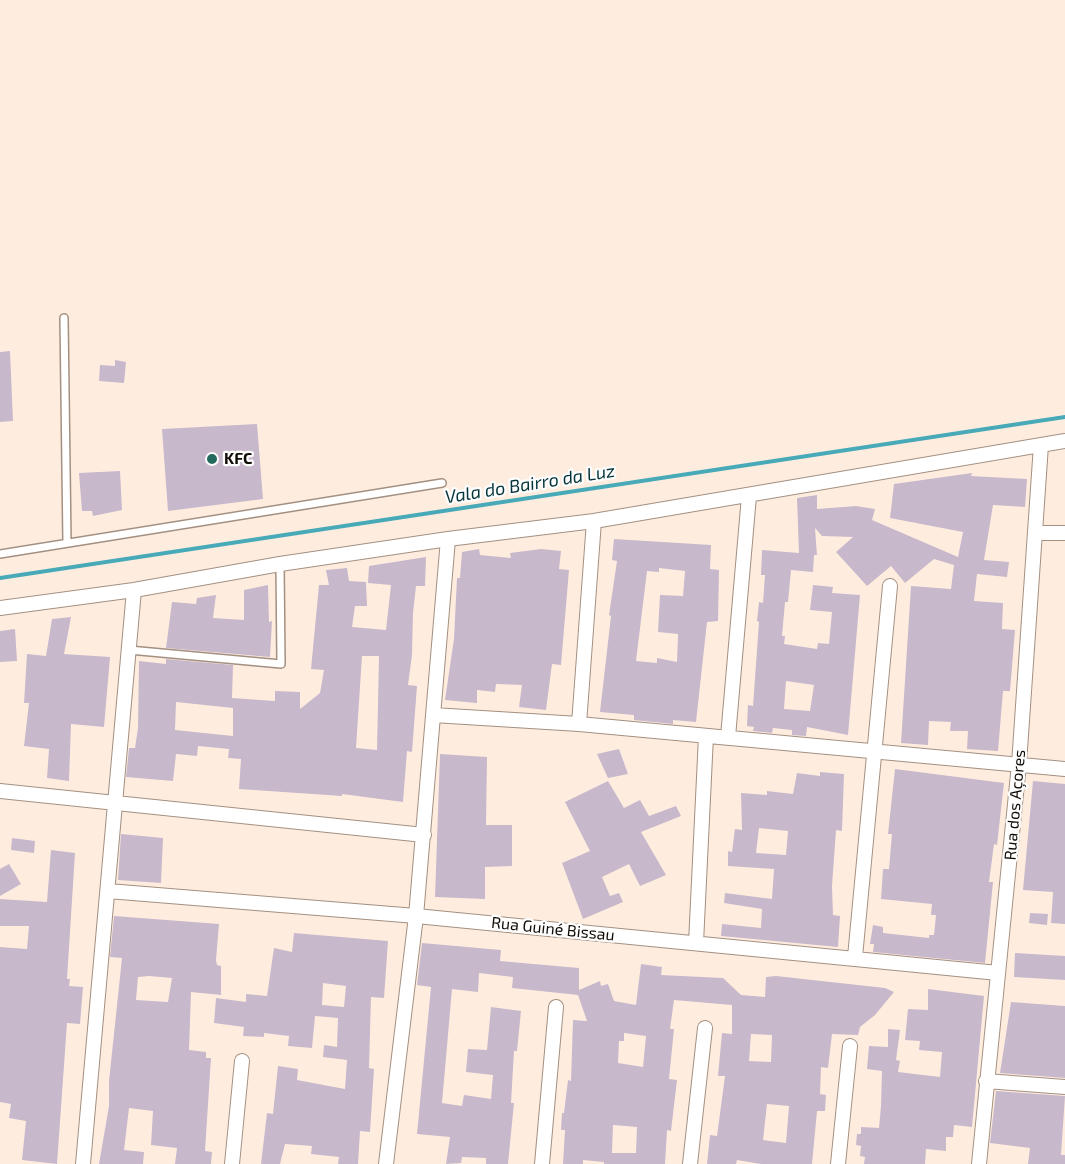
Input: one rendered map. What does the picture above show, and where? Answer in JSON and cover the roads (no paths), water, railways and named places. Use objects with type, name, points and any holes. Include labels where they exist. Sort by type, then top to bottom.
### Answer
[{"type":"street","points":[[0,608],[134,590],[280,564],[448,539],[594,521],[1065,441]]},
{"type":"street","name":"Rua dos Açores","points":[[979,1164],[1019,764],[1041,445]]},
{"type":"street","points":[[728,737],[749,496]]},
{"type":"street","points":[[579,724],[594,521]]},
{"type":"street","points":[[1035,533],[1065,533]]},
{"type":"street","points":[[386,1164],[416,916],[448,539]]},
{"type":"street","points":[[855,957],[890,586]]},
{"type":"street","points":[[83,1164],[134,590]]},
{"type":"street","points":[[433,715],[579,724],[1065,769]]},
{"type":"street","points":[[696,943],[706,736]]},
{"type":"street","points":[[0,791],[116,801],[424,835]]},
{"type":"street","name":"Rua Guiné Bissau","points":[[108,891],[416,916],[855,957],[998,973]]},
{"type":"street","points":[[542,1164],[556,1007]]},
{"type":"street","points":[[690,1164],[705,1028]]},
{"type":"street","points":[[838,1164],[850,1046]]},
{"type":"street","points":[[232,1164],[242,1061]]},
{"type":"street","points":[[986,1081],[1065,1087]]},
{"type":"lane","points":[[64,318],[67,543]]},
{"type":"lane","points":[[0,554],[442,483]]},
{"type":"lane","points":[[129,650],[281,664],[280,564]]},
{"type":"waterway","name":"Vala do Bairro da Luz","points":[[0,578],[1065,417]]},
{"type":"place","name":"KFC","points":[[212,459]]}]
